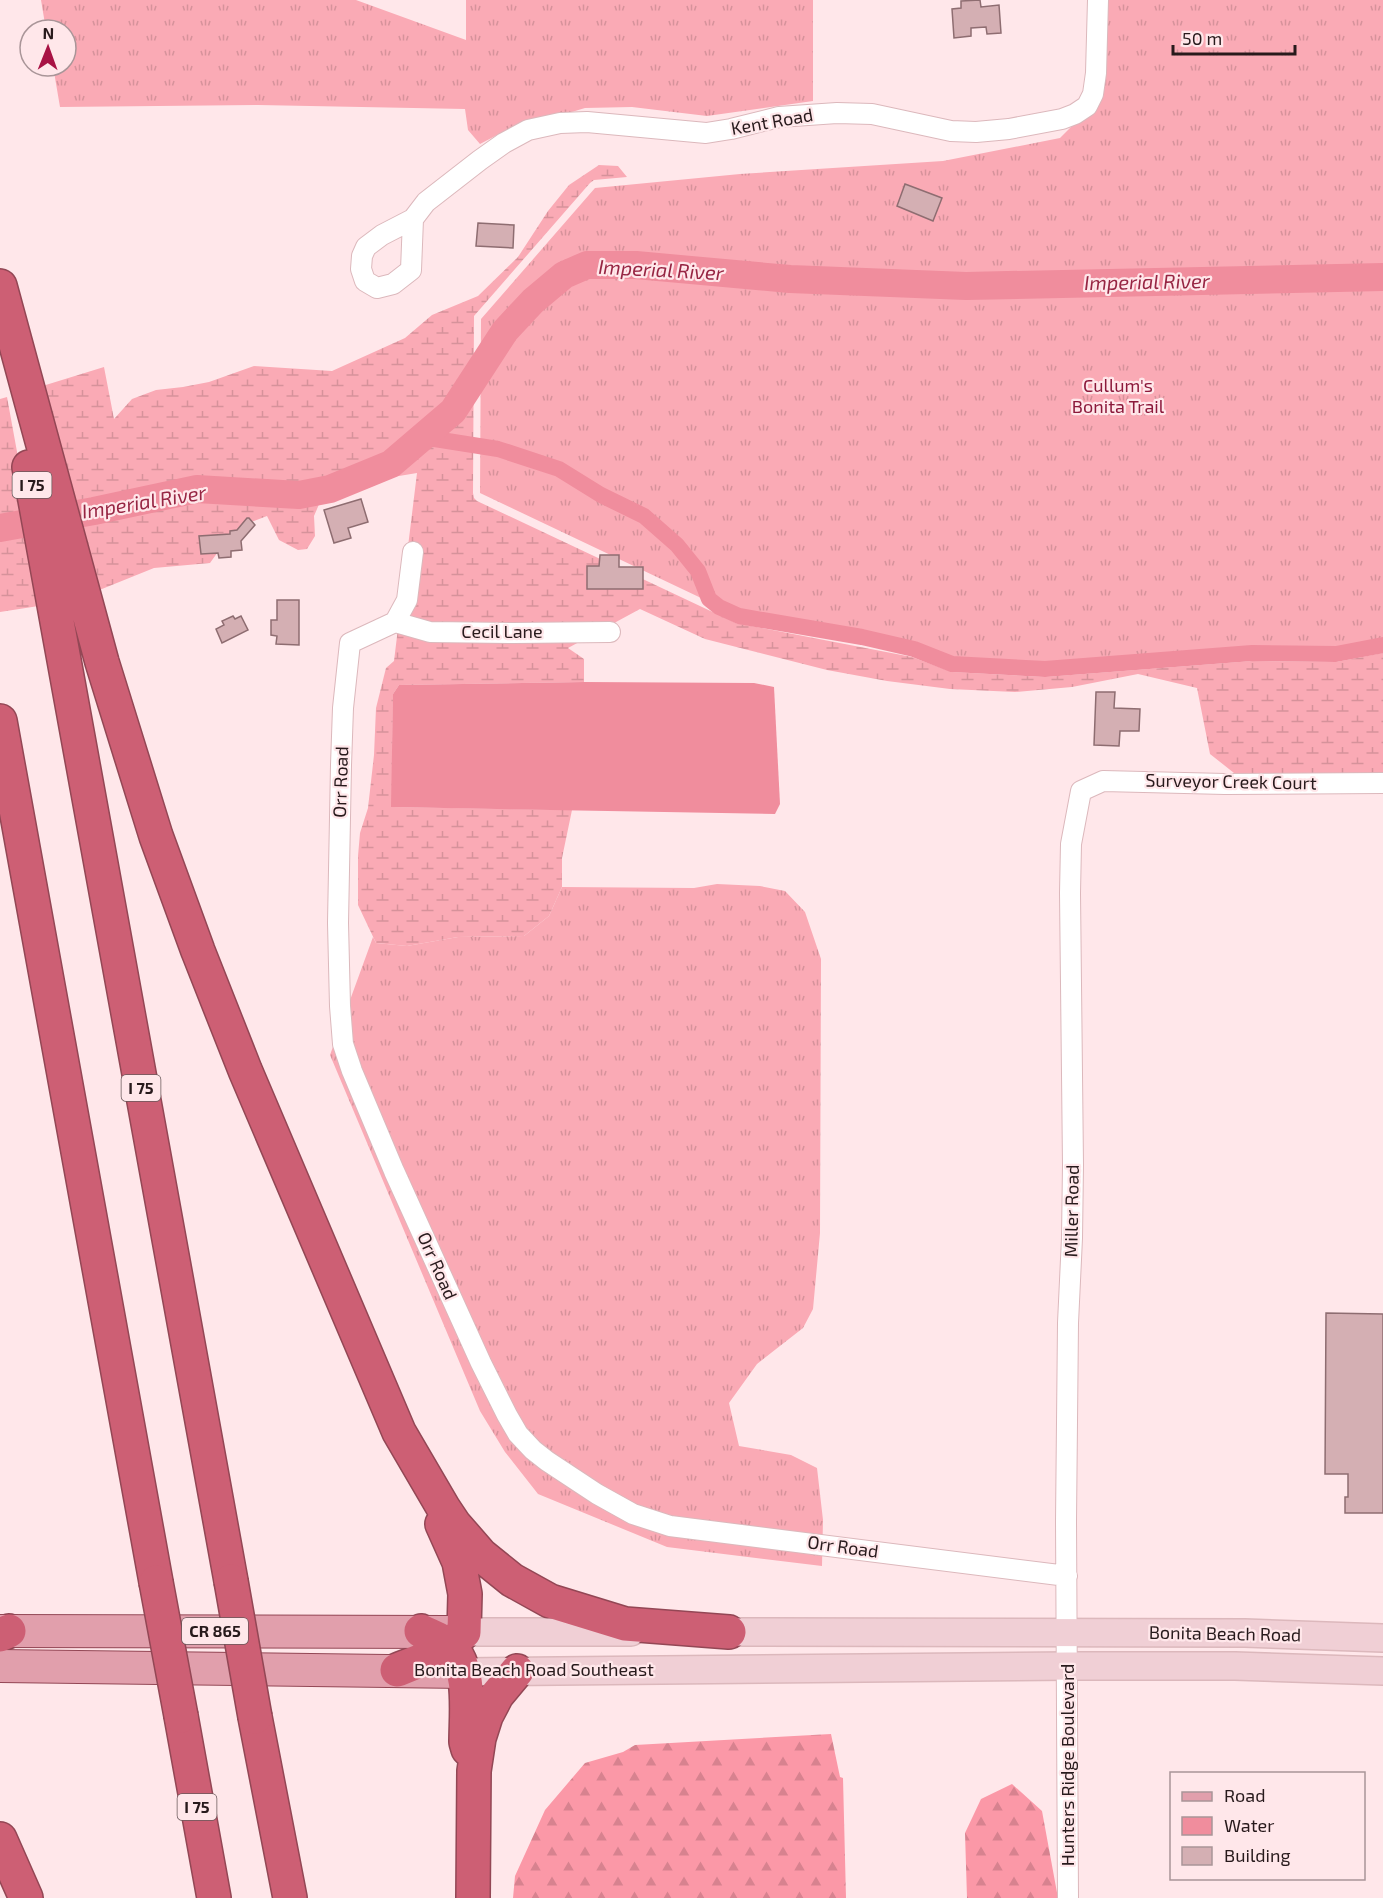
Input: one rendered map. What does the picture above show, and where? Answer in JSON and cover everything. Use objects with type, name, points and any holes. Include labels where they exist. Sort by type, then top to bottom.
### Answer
[{"type":"highway","points":[[0,286],[67,592],[117,713],[156,836],[245,1070],[399,1432],[459,1562],[465,1594],[450,1645],[466,1742],[474,1771]]},
{"type":"highway","points":[[0,308],[18,375]]},
{"type":"highway","name":"I 75","points":[[67,592],[231,1581],[290,1898]]},
{"type":"highway","name":"I 75","points":[[0,721],[214,1898]]},
{"type":"highway","points":[[399,1432],[454,1524],[481,1555],[512,1580],[550,1601],[625,1624],[729,1632]]},
{"type":"highway","points":[[397,1670],[434,1656],[450,1645]]},
{"type":"highway","points":[[473,1898],[474,1771],[479,1738],[486,1716],[497,1695],[517,1671]]},
{"type":"highway","points":[[0,1839],[26,1898]]},
{"type":"main road","name":"Bonita Beach Road Southeast","points":[[3,1632],[450,1645]]},
{"type":"main road","name":"Bonita Beach Road Southeast","points":[[0,1666],[397,1670]]},
{"type":"street","name":"Kent Road","points":[[413,219],[426,202],[504,142],[528,130],[560,123],[621,124],[706,134],[779,117],[837,113],[872,114],[951,131],[976,132],[1009,129],[1062,119],[1087,106],[1093,94],[1096,73],[1098,0]]},
{"type":"street","points":[[395,622],[407,600],[413,552]]},
{"type":"street","name":"Cecil Lane","points":[[395,622],[430,632],[610,632]]},
{"type":"street","name":"Orr Road","points":[[395,622],[350,643],[341,765],[338,900],[339,1006],[344,1044],[352,1071],[394,1171],[481,1363],[518,1434],[547,1461],[597,1494],[633,1514],[670,1526],[1067,1576]]},
{"type":"street","name":"Surveyor Creek Court","points":[[1081,791],[1103,781],[1225,784],[1383,783]]},
{"type":"street","name":"Miller Road","points":[[1067,1632],[1068,1323],[1073,1165],[1071,844],[1081,791]]},
{"type":"street","name":"Bonita Beach Road Southeast","points":[[450,1645],[729,1632],[1067,1632]]},
{"type":"street","name":"Bonita Beach Road","points":[[1067,1632],[1383,1638]]},
{"type":"street","name":"Hunters Ridge Boulevard","points":[[1067,1632],[1068,1898]]},
{"type":"street","name":"Bonita Beach Road Southeast","points":[[450,1645],[517,1671],[1068,1666]]},
{"type":"street","name":"Bonita Beach Road","points":[[1068,1666],[1246,1667],[1383,1671]]},
{"type":"green space","points":[[41,0],[356,0],[466,40],[466,0],[813,0],[813,101],[707,116],[632,107],[585,108],[499,134],[480,144],[468,130],[465,109],[258,105],[60,107],[55,78],[78,78],[78,18],[44,18]]},
{"type":"green space","name":"Cullum's Bonita Trail","points":[[1105,0],[1383,0],[1383,645],[1336,654],[1252,653],[1045,669],[952,664],[914,649],[739,616],[480,493],[481,319],[595,188],[740,174],[943,161],[1060,138],[1104,94]]},
{"type":"green space","points":[[599,165],[618,166],[627,177],[594,180],[590,183],[474,316],[473,493],[477,501],[736,623],[912,657],[952,672],[1045,677],[1252,661],[1336,662],[1383,653],[1383,783],[1253,788],[1210,754],[1197,688],[1138,674],[1072,687],[1015,692],[950,689],[887,681],[827,670],[705,639],[640,609],[568,648],[584,659],[584,682],[399,685],[393,694],[392,807],[572,810],[562,858],[562,887],[549,916],[524,936],[458,937],[407,946],[376,943],[358,905],[360,833],[368,808],[376,708],[386,668],[394,661],[417,473],[393,477],[368,488],[335,494],[320,502],[314,516],[315,536],[307,549],[298,550],[279,540],[267,516],[243,525],[225,542],[210,563],[154,568],[92,593],[36,388],[104,367],[114,419],[132,399],[156,390],[209,382],[254,366],[332,371],[405,338],[432,315],[478,296],[518,257],[548,211],[569,185]]},
{"type":"green space","points":[[7,397],[45,605],[0,612],[0,399]]},
{"type":"green space","points":[[717,884],[760,886],[785,891],[805,912],[821,959],[820,1233],[813,1309],[803,1328],[757,1364],[729,1403],[739,1446],[791,1455],[817,1468],[823,1520],[822,1566],[667,1547],[538,1494],[505,1452],[480,1411],[330,1055],[373,937],[376,943],[407,946],[458,937],[524,936],[549,916],[562,887],[694,888]]},
{"type":"green space","points":[[831,1734],[840,1777],[843,1778],[846,1898],[513,1898],[515,1876],[545,1810],[585,1763],[623,1752],[635,1745]]},
{"type":"green space","points":[[1012,1784],[1042,1811],[1058,1898],[967,1898],[965,1833],[981,1799]]},
{"type":"water","points":[[584,682],[754,683],[774,687],[780,804],[775,814],[391,807],[393,694],[399,685]]},
{"type":"building","points":[[980,0],[981,7],[999,5],[1001,33],[987,34],[986,27],[971,28],[971,36],[954,38],[952,9],[961,8],[961,1]]},
{"type":"building","points":[[905,184],[942,198],[933,221],[897,206]]},
{"type":"building","points":[[478,223],[514,225],[513,248],[476,246]]},
{"type":"building","points":[[361,499],[368,522],[348,528],[351,538],[334,543],[324,510]]},
{"type":"building","points":[[247,518],[255,525],[241,541],[242,550],[231,551],[231,557],[219,558],[218,553],[201,554],[199,536],[230,534],[230,531],[237,530]]},
{"type":"building","points":[[600,555],[619,555],[619,567],[643,567],[643,589],[587,589],[587,566],[599,566]]},
{"type":"building","points":[[277,600],[299,600],[299,645],[276,644],[277,636],[271,635],[271,620],[277,620]]},
{"type":"building","points":[[233,616],[235,619],[241,616],[248,630],[222,643],[216,629],[224,625],[222,621]]},
{"type":"building","points":[[1096,692],[1115,692],[1114,708],[1140,709],[1139,731],[1120,731],[1119,746],[1094,745]]},
{"type":"building","points":[[1326,1313],[1383,1314],[1383,1513],[1345,1513],[1348,1474],[1325,1474]]},
{"type":"waterway","name":"Imperial River","points":[[0,528],[197,489],[299,495],[330,489],[391,464],[453,411],[505,331],[533,301],[564,275],[587,265],[636,265],[790,279],[966,286],[1383,277]]},
{"type":"waterway","points":[[422,437],[498,449],[559,469],[601,495],[644,516],[677,545],[698,571],[709,599],[719,607],[739,616],[862,637],[914,649],[952,664],[1045,669],[1252,653],[1336,654],[1383,645]]}]
